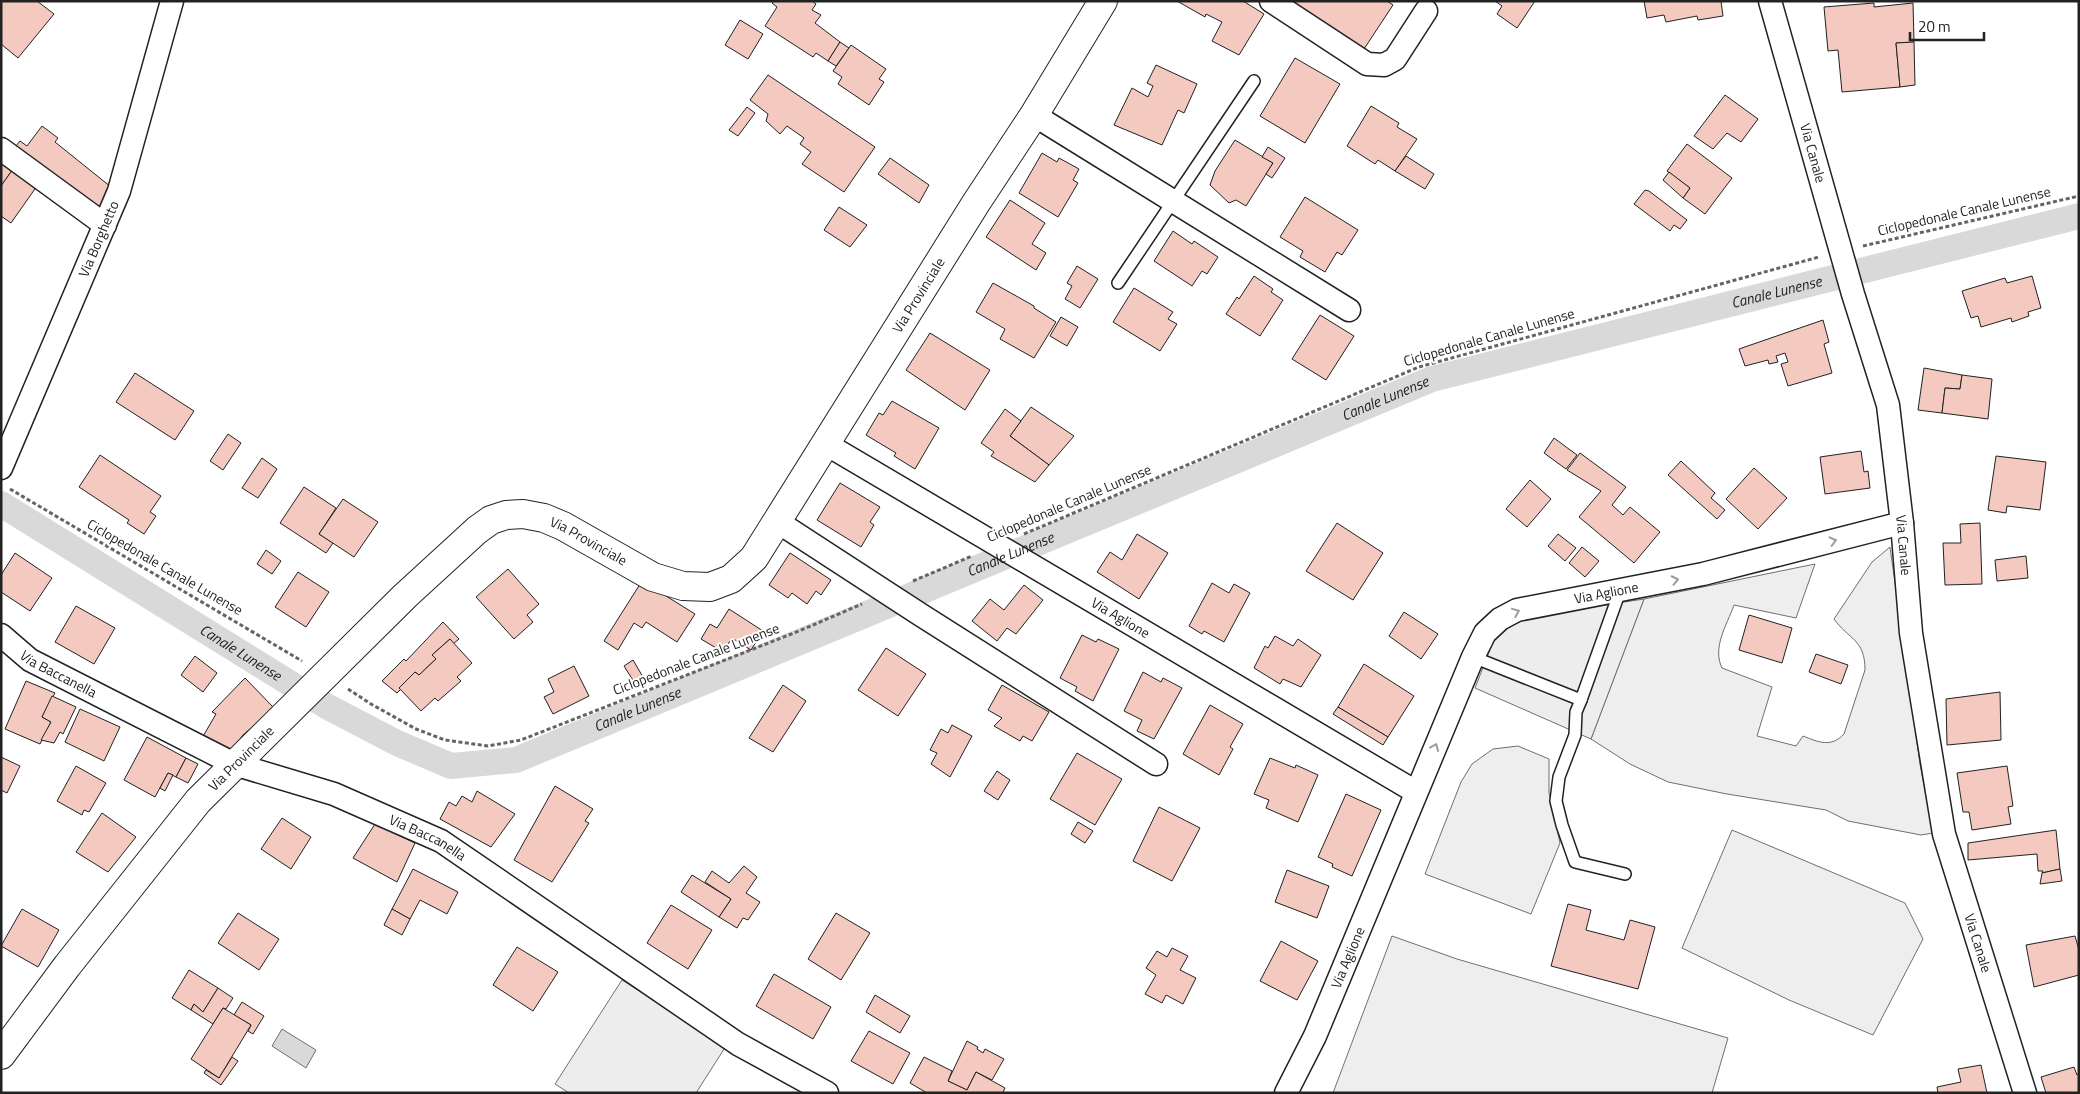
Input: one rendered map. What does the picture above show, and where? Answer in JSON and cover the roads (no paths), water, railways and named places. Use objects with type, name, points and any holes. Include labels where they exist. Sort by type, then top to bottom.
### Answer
[{"type":"street","name":"Via Borghetto","points":[[4,478],[119,191],[172,1]]},
{"type":"street","points":[[1271,1],[1367,64],[1384,65],[1395,59],[1426,11]]},
{"type":"street","name":"Via Canale","points":[[1770,1],[1848,253],[1853,294],[1888,405],[1902,524],[1910,633],[1944,834],[2025,1093]]},
{"type":"street","name":"Via Provinciale","points":[[1,1055],[67,966],[198,801],[321,676],[405,596],[491,520],[506,514],[523,514],[544,518],[563,526],[654,577],[683,586],[710,587],[731,579],[754,558],[1034,115],[1095,4]]},
{"type":"street","points":[[1034,115],[1348,310]]},
{"type":"street","points":[[1,149],[105,225]]},
{"type":"street","name":"Via Aglione","points":[[826,444],[1004,547],[1039,570],[1416,792]]},
{"type":"street","points":[[778,522],[921,616],[1156,764]]},
{"type":"street","name":"Via Aglione","points":[[1286,1093],[1314,1036],[1473,657],[1485,633],[1500,619],[1517,610],[1703,574],[1902,524]]},
{"type":"street","name":"Via Baccanella","points":[[1,635],[30,660],[234,764],[334,794],[440,841],[738,1044],[827,1093]]},
{"type":"lane","points":[[1118,283],[1254,81]]},
{"type":"lane","points":[[1620,591],[1576,712],[1575,735],[1559,777],[1556,801],[1562,826],[1575,862],[1625,874]]},
{"type":"lane","points":[[1473,657],[1581,700]]},
{"type":"waterway","name":"Canale Lunense","points":[[1,504],[328,707],[397,743],[451,766],[516,760],[1432,379],[2079,216]]}]
